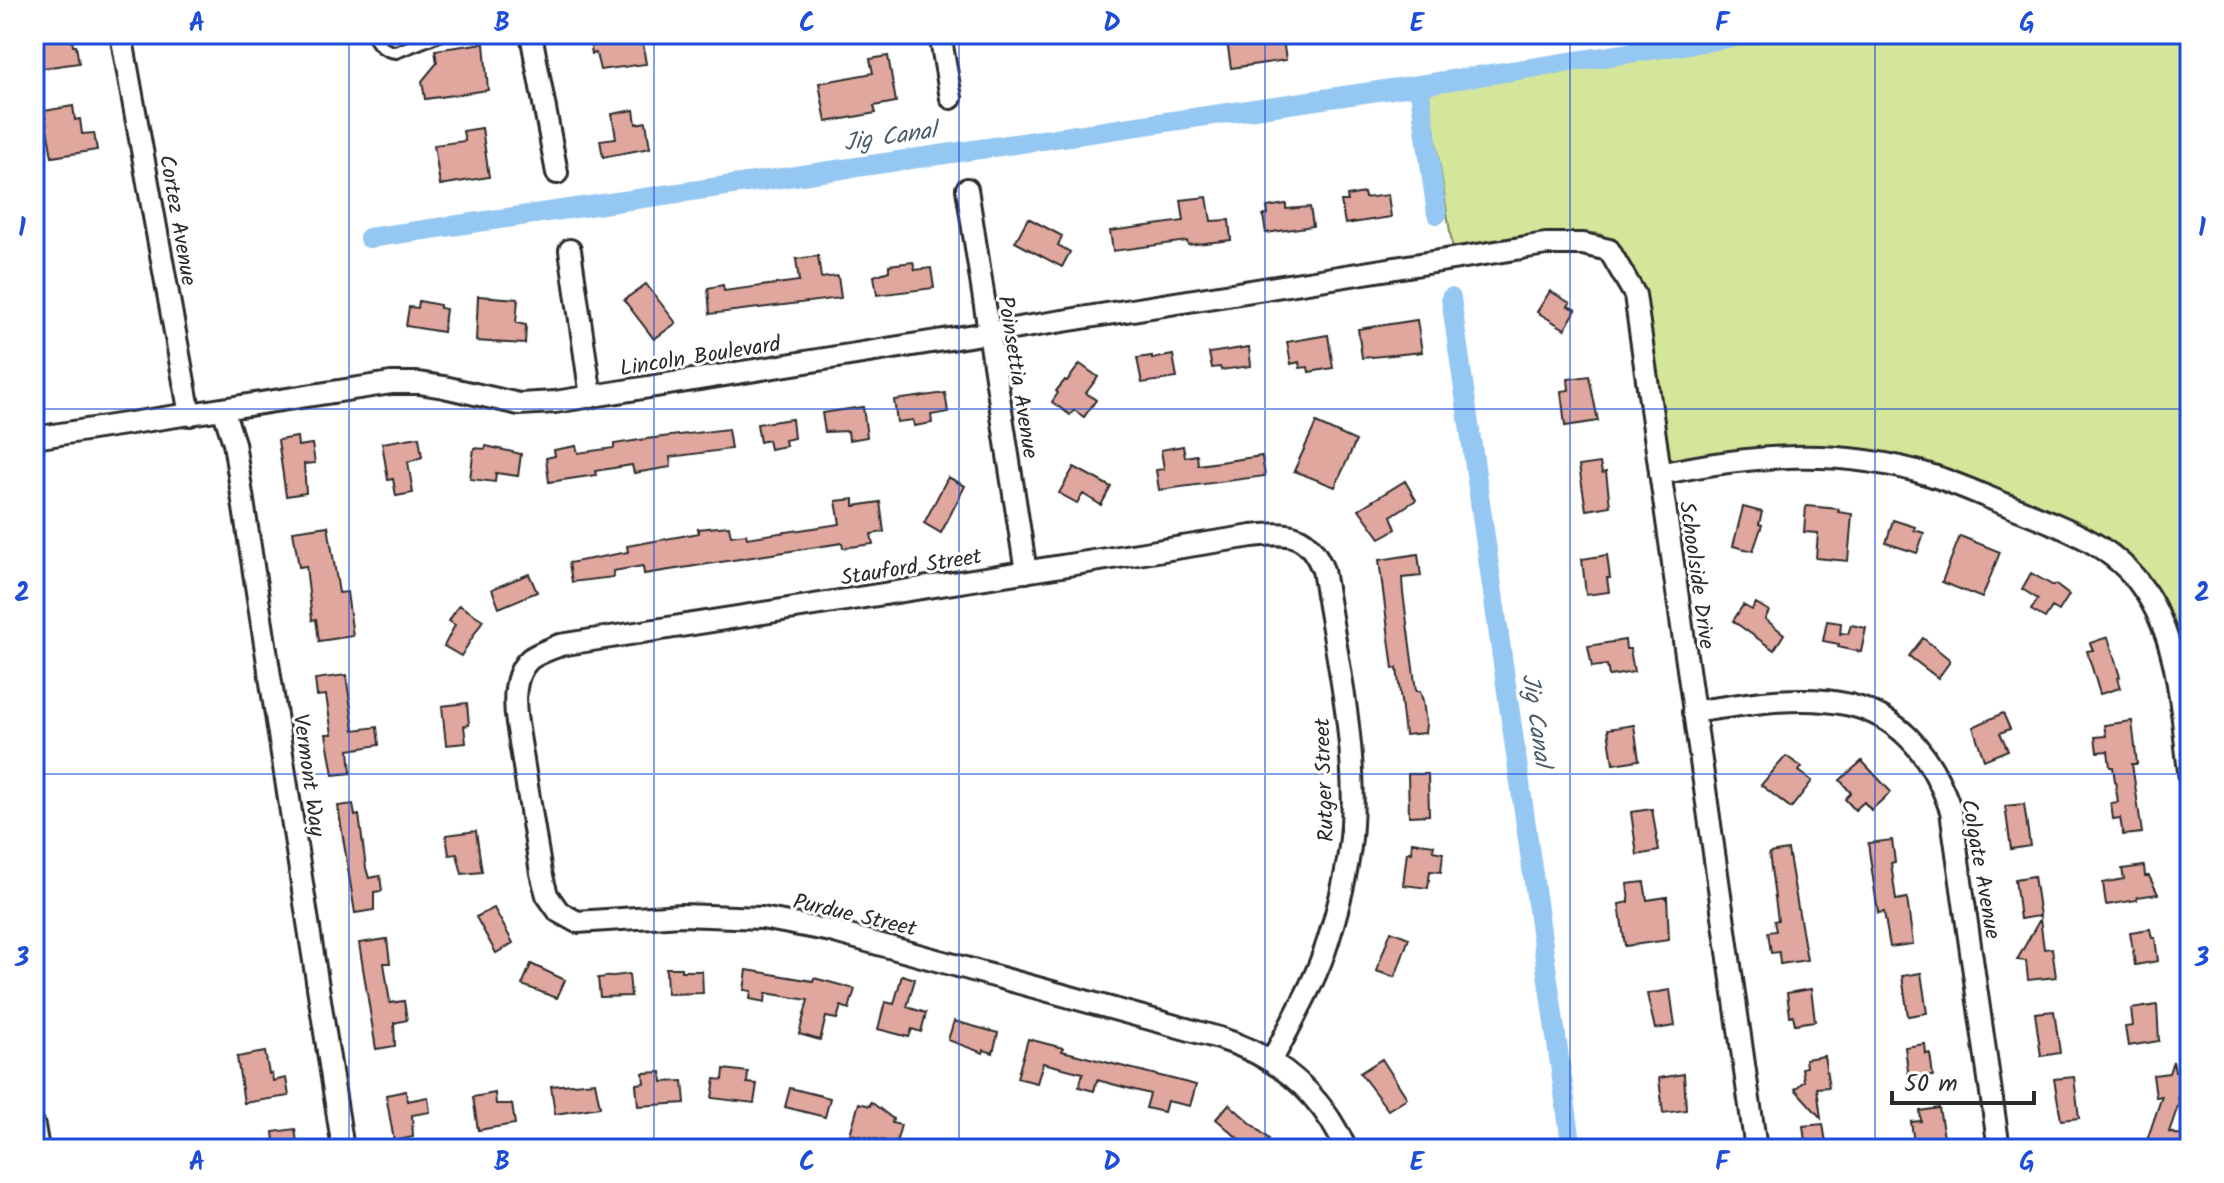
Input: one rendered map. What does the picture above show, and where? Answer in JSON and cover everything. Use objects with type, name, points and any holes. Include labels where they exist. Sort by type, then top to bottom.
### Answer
[{"type":"street","name":"Cortez Avenue","points":[[121,34],[190,415]]},
{"type":"street","points":[[531,34],[557,173]]},
{"type":"street","points":[[940,34],[951,98]]},
{"type":"street","name":"Poinsettia Avenue","points":[[967,189],[1026,572]]},
{"type":"street","name":"Schoolside Drive","points":[[1374,272],[1546,244],[1583,244],[1609,250],[1635,295],[1756,1149]]},
{"type":"street","points":[[570,250],[591,397]]},
{"type":"street","name":"Lincoln Boulevard","points":[[34,438],[391,383],[444,387],[519,404],[591,397],[1374,272]]},
{"type":"street","name":"Vermont Way","points":[[223,409],[234,443],[343,1149]]},
{"type":"street","points":[[1660,474],[1708,464],[1784,456],[1846,457],[1930,475],[2093,542],[2120,562],[2142,586],[2159,615],[2170,644],[2190,779]]},
{"type":"street","name":"Stauford Street","points":[[530,660],[560,645],[1262,535],[1296,537],[1303,541]]},
{"type":"street","name":"Rutger Street","points":[[1272,1060],[1308,990],[1328,941],[1349,856],[1352,823],[1345,711],[1323,570],[1315,549],[1303,541]]},
{"type":"street","name":"Purdue Street","points":[[530,660],[519,677],[514,701],[541,873],[547,895],[559,912],[577,922],[681,915],[762,918],[831,931],[1219,1038],[1245,1046],[1272,1060],[1313,1095],[1329,1115],[1346,1149]]},
{"type":"street","name":"Colgate Avenue","points":[[1693,712],[1794,698],[1842,702],[1884,718],[1904,733],[1928,760],[1951,811],[1999,1149]]},
{"type":"street","points":[[34,1126],[38,1149]]},
{"type":"lane","points":[[373,34],[379,45],[388,52],[396,52],[442,34]]},
{"type":"green space","points":[[1729,34],[2190,34],[2190,706],[2185,672],[2164,603],[2119,545],[2063,519],[1790,447],[1668,461],[1626,255],[1618,246],[1602,235],[1573,233],[1453,251],[1426,77]]},
{"type":"building","points":[[39,34],[71,34],[79,63],[43,68]]},
{"type":"building","points":[[589,34],[641,34],[646,64],[600,70],[596,53],[592,54]]},
{"type":"building","points":[[1226,34],[1278,34],[1279,41],[1283,40],[1286,60],[1231,68]]},
{"type":"building","points":[[484,43],[488,90],[425,99],[422,81],[437,63],[435,50]]},
{"type":"building","points":[[888,56],[896,102],[874,106],[876,113],[826,122],[819,83],[873,73],[870,59]]},
{"type":"building","points":[[73,106],[75,120],[80,119],[82,134],[94,133],[97,150],[52,157],[44,111]]},
{"type":"building","points":[[634,110],[636,124],[646,122],[650,148],[603,157],[600,140],[616,138],[612,114]]},
{"type":"building","points":[[482,128],[489,177],[440,185],[434,145],[465,141],[463,131]]},
{"type":"building","points":[[1364,193],[1365,198],[1388,195],[1391,217],[1345,224],[1341,201],[1348,201],[1347,196]]},
{"type":"building","points":[[1207,197],[1211,221],[1229,220],[1231,240],[1188,245],[1187,241],[1113,251],[1110,231],[1184,221],[1181,200]]},
{"type":"building","points":[[1286,204],[1286,209],[1310,207],[1313,226],[1266,233],[1263,215],[1268,214],[1267,207]]},
{"type":"building","points":[[1028,218],[1062,236],[1058,245],[1070,252],[1062,267],[1015,242]]},
{"type":"building","points":[[818,256],[821,278],[838,276],[841,298],[710,314],[708,288],[723,285],[724,291],[799,281],[796,259]]},
{"type":"building","points":[[913,262],[915,270],[931,268],[934,288],[877,295],[874,276],[889,271],[889,265]]},
{"type":"building","points":[[646,284],[676,323],[654,339],[624,300]]},
{"type":"building","points":[[1550,291],[1576,310],[1565,329],[1537,312]]},
{"type":"building","points":[[478,296],[518,299],[516,323],[526,325],[525,344],[476,341]]},
{"type":"building","points":[[419,301],[446,309],[443,332],[406,326],[409,307],[418,308]]},
{"type":"building","points":[[1417,320],[1422,352],[1362,358],[1358,329]]},
{"type":"building","points":[[1328,335],[1333,368],[1309,372],[1308,367],[1300,368],[1299,362],[1291,364],[1287,342]]},
{"type":"building","points":[[1249,347],[1251,366],[1221,370],[1220,367],[1212,368],[1209,353]]},
{"type":"building","points":[[1173,355],[1177,378],[1142,383],[1137,358]]},
{"type":"building","points":[[1080,364],[1098,377],[1086,393],[1096,400],[1084,417],[1074,410],[1070,415],[1052,402],[1058,393],[1056,391]]},
{"type":"building","points":[[1589,376],[1598,421],[1565,426],[1561,391],[1569,390],[1568,379]]},
{"type":"building","points":[[945,393],[948,412],[931,415],[932,423],[914,426],[913,420],[897,422],[894,400]]},
{"type":"building","points":[[863,407],[867,437],[849,440],[848,431],[825,432],[822,413]]},
{"type":"building","points":[[792,419],[794,438],[785,440],[786,446],[770,449],[768,440],[760,442],[757,424]]},
{"type":"building","points":[[1316,423],[1356,441],[1335,487],[1294,471]]},
{"type":"building","points":[[728,429],[731,449],[670,457],[671,467],[634,473],[632,465],[595,471],[596,475],[549,482],[546,458],[555,456],[554,450],[576,446],[578,453],[614,448],[614,444]]},
{"type":"building","points":[[297,437],[298,446],[312,444],[315,463],[304,464],[306,493],[286,496],[278,440]]},
{"type":"building","points":[[419,437],[422,457],[408,462],[413,493],[396,496],[393,479],[388,480],[382,443]]},
{"type":"building","points":[[486,446],[521,454],[518,476],[496,473],[495,482],[470,479],[474,448],[485,449]]},
{"type":"building","points":[[1183,446],[1185,457],[1197,455],[1198,465],[1262,456],[1265,476],[1159,490],[1156,470],[1164,469],[1161,450]]},
{"type":"building","points":[[1600,463],[1602,473],[1606,472],[1610,506],[1586,510],[1579,466]]},
{"type":"building","points":[[1074,467],[1111,487],[1101,505],[1083,494],[1077,503],[1059,493]]},
{"type":"building","points":[[948,477],[965,486],[941,533],[924,523]]},
{"type":"building","points":[[1405,481],[1416,500],[1391,516],[1396,529],[1380,538],[1359,509]]},
{"type":"building","points":[[854,499],[854,506],[880,502],[884,532],[871,534],[873,544],[843,548],[842,543],[644,574],[643,566],[613,571],[614,577],[572,582],[569,563],[628,552],[627,546],[699,533],[698,529],[729,526],[731,536],[746,534],[747,538],[840,524],[836,501]]},
{"type":"building","points":[[1806,506],[1839,509],[1838,512],[1852,514],[1848,561],[1816,558],[1818,533],[1804,532]]},
{"type":"building","points":[[1743,507],[1762,512],[1759,524],[1762,525],[1753,551],[1733,546]]},
{"type":"building","points":[[1893,520],[1924,533],[1917,553],[1886,543]]},
{"type":"building","points":[[328,526],[339,593],[347,592],[353,636],[319,641],[316,619],[312,620],[306,566],[299,567],[293,531]]},
{"type":"building","points":[[1960,536],[2000,552],[1982,598],[1942,582]]},
{"type":"building","points":[[1418,554],[1421,576],[1402,578],[1416,691],[1420,691],[1426,724],[1425,733],[1405,735],[1379,560]]},
{"type":"building","points":[[1607,555],[1609,592],[1586,595],[1582,559]]},
{"type":"building","points":[[2031,573],[2069,595],[2059,611],[2052,607],[2045,618],[2031,610],[2038,599],[2022,589]]},
{"type":"building","points":[[529,574],[537,592],[499,608],[492,589]]},
{"type":"building","points":[[1756,603],[1769,611],[1765,619],[1784,634],[1774,650],[1733,621],[1743,605],[1752,610]]},
{"type":"building","points":[[459,605],[483,620],[461,656],[444,646],[455,625],[449,621]]},
{"type":"building","points":[[1827,621],[1841,623],[1840,636],[1841,633],[1848,634],[1851,625],[1866,628],[1861,652],[1823,641]]},
{"type":"building","points":[[2108,637],[2120,677],[2117,678],[2120,688],[2100,694],[2087,651],[2093,650],[2090,643]]},
{"type":"building","points":[[1923,638],[1949,659],[1938,678],[1909,656]]},
{"type":"building","points":[[1625,640],[1634,672],[1609,676],[1607,665],[1592,667],[1588,646]]},
{"type":"building","points":[[346,675],[354,730],[377,727],[379,745],[349,750],[351,773],[333,775],[326,734],[332,734],[326,695],[317,696],[315,679]]},
{"type":"building","points":[[467,703],[469,725],[464,726],[466,743],[446,745],[442,706]]},
{"type":"building","points":[[2003,713],[2010,729],[2000,733],[2008,750],[1984,760],[1973,727]]},
{"type":"building","points":[[2132,721],[2137,764],[2132,764],[2142,833],[2123,835],[2120,818],[2113,819],[2111,803],[2118,802],[2113,767],[2110,767],[2108,751],[2097,752],[2095,737],[2106,736],[2104,725]]},
{"type":"building","points":[[1634,725],[1639,760],[1613,764],[1608,729]]},
{"type":"building","points":[[1786,756],[1802,767],[1799,771],[1812,781],[1791,808],[1761,785]]},
{"type":"building","points":[[1862,761],[1891,792],[1871,810],[1864,802],[1855,810],[1845,799],[1851,793],[1840,780]]},
{"type":"building","points":[[1408,774],[1428,774],[1429,815],[1409,816]]},
{"type":"building","points":[[353,804],[355,816],[359,815],[369,878],[380,876],[382,891],[374,892],[374,910],[355,913],[338,806]]},
{"type":"building","points":[[2024,804],[2030,846],[2011,849],[2005,806]]},
{"type":"building","points":[[1652,809],[1659,851],[1637,855],[1631,812]]},
{"type":"building","points":[[476,831],[482,872],[462,874],[457,854],[449,855],[446,835]]},
{"type":"building","points":[[1892,840],[1895,862],[1891,863],[1896,900],[1907,898],[1913,944],[1890,947],[1884,912],[1878,913],[1868,843]]},
{"type":"building","points":[[1412,842],[1434,845],[1433,851],[1443,853],[1441,872],[1430,871],[1428,888],[1403,885],[1407,852],[1411,852]]},
{"type":"building","points":[[1788,850],[1807,960],[1780,964],[1779,952],[1771,953],[1768,932],[1776,931],[1774,921],[1778,920],[1769,853]]},
{"type":"building","points":[[2144,866],[2145,876],[2149,876],[2158,894],[2106,905],[2103,883],[2124,879],[2122,869]]},
{"type":"building","points":[[2034,876],[2040,916],[2020,919],[2015,879]]},
{"type":"building","points":[[1644,882],[1647,900],[1667,897],[1669,940],[1625,946],[1619,904],[1629,902],[1627,884]]},
{"type":"building","points":[[494,908],[513,943],[496,953],[476,917]]},
{"type":"building","points":[[2040,919],[2044,949],[2052,948],[2056,977],[2028,980],[2026,961],[2017,960]]},
{"type":"building","points":[[2150,929],[2152,938],[2155,938],[2158,961],[2135,965],[2130,932]]},
{"type":"building","points":[[1391,931],[1409,938],[1395,977],[1376,971]]},
{"type":"building","points":[[387,939],[390,963],[384,963],[390,1003],[404,1001],[407,1020],[394,1023],[395,1046],[376,1049],[359,943]]},
{"type":"building","points":[[531,964],[565,980],[557,998],[522,985]]},
{"type":"building","points":[[666,968],[702,971],[703,993],[667,994]]},
{"type":"building","points":[[747,970],[813,981],[814,978],[855,989],[849,1009],[841,1006],[837,1019],[826,1017],[820,1040],[799,1034],[808,1000],[766,993],[765,1002],[750,999],[751,991],[744,990]]},
{"type":"building","points":[[1921,973],[1927,1013],[1908,1016],[1902,976]]},
{"type":"building","points":[[629,974],[631,996],[600,997],[598,978]]},
{"type":"building","points":[[902,975],[915,979],[907,1007],[926,1013],[921,1032],[912,1029],[909,1037],[878,1029],[885,1002],[894,1004]]},
{"type":"building","points":[[1811,989],[1815,1021],[1795,1024],[1793,1015],[1790,1016],[1787,993]]},
{"type":"building","points":[[1670,990],[1675,1026],[1655,1029],[1647,994]]},
{"type":"building","points":[[2157,1005],[2159,1041],[2128,1046],[2125,1027],[2133,1026],[2131,1009]]},
{"type":"building","points":[[2054,1011],[2060,1053],[2041,1056],[2035,1013]]},
{"type":"building","points":[[954,1021],[998,1033],[993,1053],[984,1050],[983,1053],[948,1040]]},
{"type":"building","points":[[1028,1039],[1063,1048],[1062,1051],[1196,1085],[1190,1106],[1167,1101],[1164,1112],[1146,1108],[1150,1094],[1097,1080],[1094,1091],[1079,1087],[1083,1073],[1043,1063],[1037,1083],[1017,1078]]},
{"type":"building","points":[[1925,1044],[1926,1054],[1930,1053],[1933,1076],[1909,1079],[1905,1047]]},
{"type":"building","points":[[265,1052],[269,1074],[272,1073],[273,1081],[286,1078],[289,1096],[244,1103],[237,1057]]},
{"type":"building","points":[[1824,1056],[1829,1087],[1817,1088],[1821,1118],[1795,1089],[1804,1081],[1802,1068],[1806,1067],[1805,1059]]},
{"type":"building","points":[[1382,1059],[1407,1098],[1388,1110],[1360,1073]]},
{"type":"building","points":[[2173,1061],[2182,1095],[2178,1095],[2179,1103],[2169,1132],[2190,1138],[2190,1149],[2144,1149],[2162,1096],[2156,1097],[2153,1075],[2169,1073]]},
{"type":"building","points":[[724,1069],[748,1072],[747,1083],[757,1084],[754,1103],[712,1098],[715,1079],[723,1080]]},
{"type":"building","points":[[661,1072],[662,1082],[683,1081],[685,1103],[638,1106],[636,1084],[644,1083],[643,1073]]},
{"type":"building","points":[[1684,1074],[1686,1110],[1663,1113],[1659,1078]]},
{"type":"building","points":[[2074,1077],[2079,1118],[2061,1120],[2054,1079]]},
{"type":"building","points":[[595,1082],[600,1107],[555,1114],[551,1086]]},
{"type":"building","points":[[790,1088],[830,1098],[825,1117],[785,1107]]},
{"type":"building","points":[[406,1091],[407,1101],[428,1097],[430,1112],[412,1115],[413,1137],[394,1141],[386,1095]]},
{"type":"building","points":[[495,1093],[496,1104],[512,1104],[515,1124],[478,1130],[473,1097]]},
{"type":"building","points":[[871,1102],[893,1119],[892,1123],[901,1125],[896,1143],[850,1134],[859,1103],[870,1106]]},
{"type":"building","points":[[1229,1104],[1269,1139],[1261,1149],[1250,1149],[1216,1119]]},
{"type":"building","points":[[1939,1108],[1946,1149],[1915,1149],[1911,1122],[1921,1121],[1920,1111]]},
{"type":"building","points":[[1823,1124],[1827,1149],[1806,1149],[1803,1126]]},
{"type":"building","points":[[295,1129],[298,1149],[275,1149],[273,1132]]},
{"type":"waterway","name":"Jig Canal","points":[[1437,214],[1419,85],[1754,34]]},
{"type":"waterway","name":"Jig Canal","points":[[369,238],[1419,85]]},
{"type":"waterway","name":"Jig Canal","points":[[1451,298],[1572,1149]]}]
